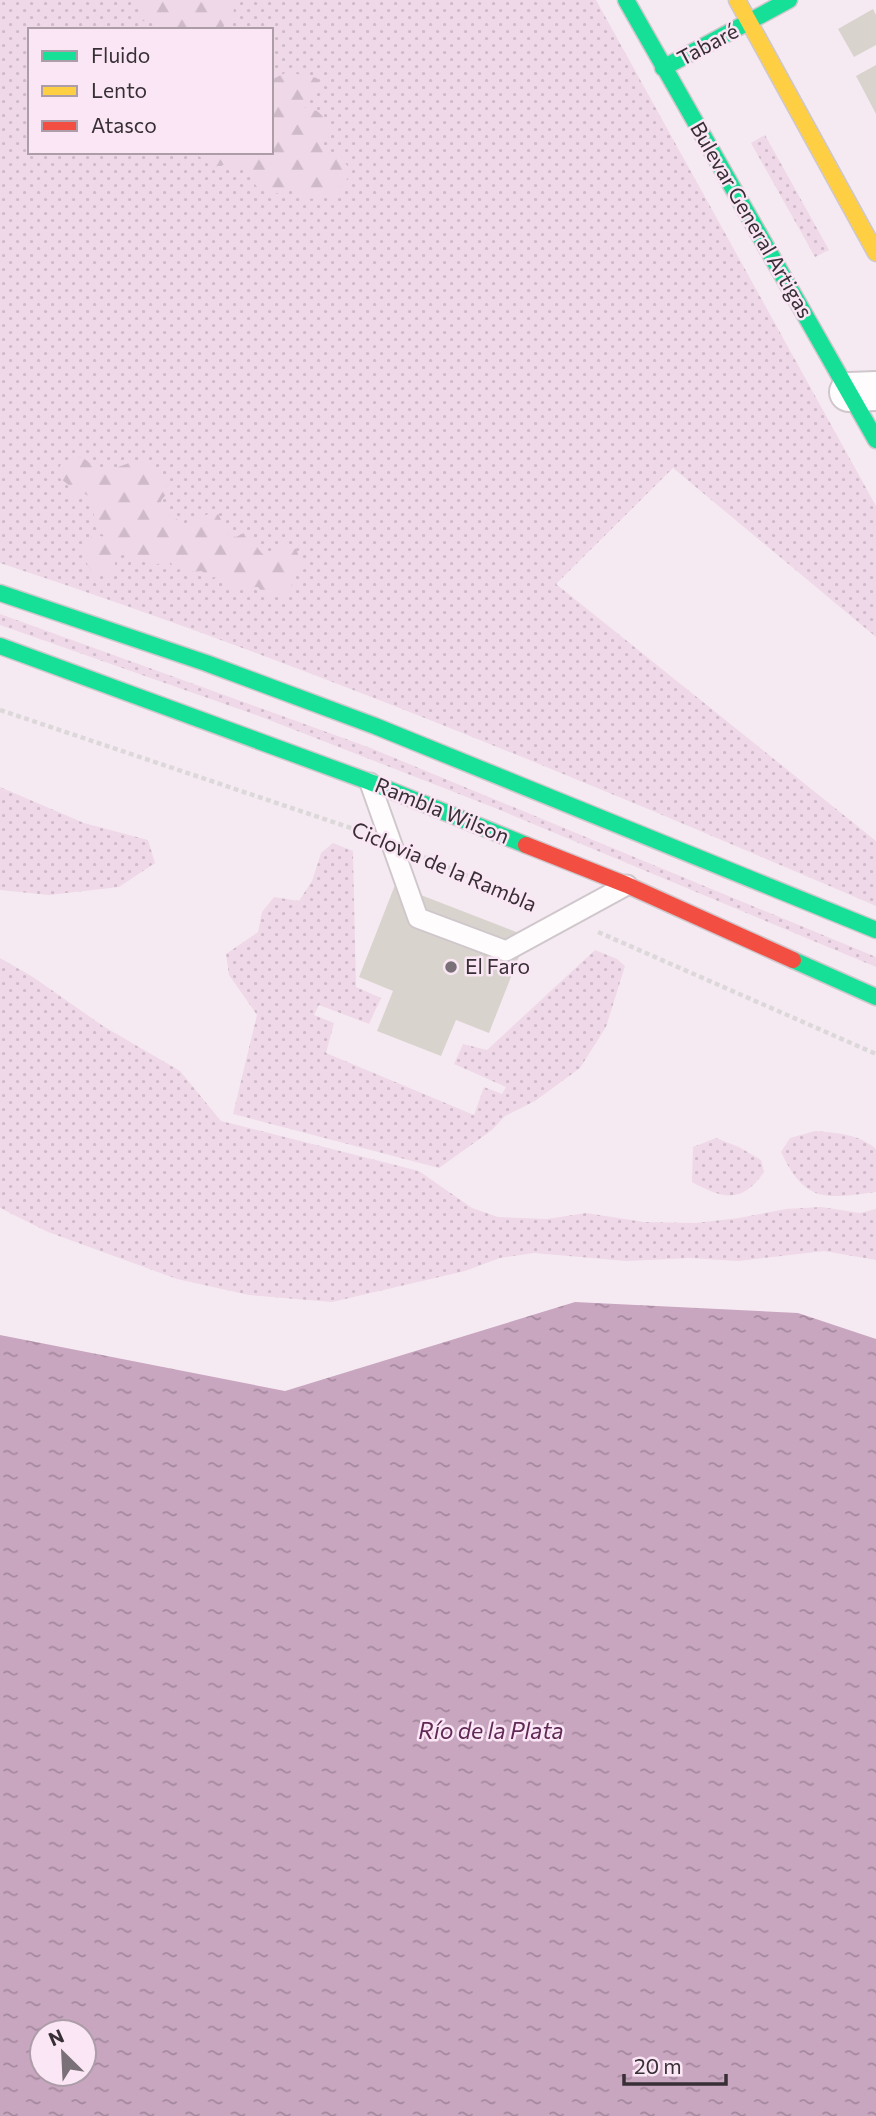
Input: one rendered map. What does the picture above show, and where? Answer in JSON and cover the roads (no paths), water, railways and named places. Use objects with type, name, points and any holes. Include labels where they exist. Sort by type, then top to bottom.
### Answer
[{"type":"main road","name":"Bulevar General Artigas","points":[[626,0],[663,68],[863,391],[876,440]]},
{"type":"main road","points":[[737,0],[876,253]]},
{"type":"main road","name":"Tabaré","points":[[663,68],[789,0]]},
{"type":"main road","points":[[0,593],[204,663],[344,715],[876,930]]},
{"type":"main road","name":"Rambla Wilson","points":[[0,646],[370,782],[627,885],[876,997]]},
{"type":"lane","points":[[370,782],[418,918],[506,951],[627,885]]},
{"type":"water","name":"Río de la Plata","points":[[575,1302],[798,1313],[876,1339],[876,2116],[0,2116],[0,1335],[285,1391]]},
{"type":"place","name":"El Faro","points":[[451,967]]}]
